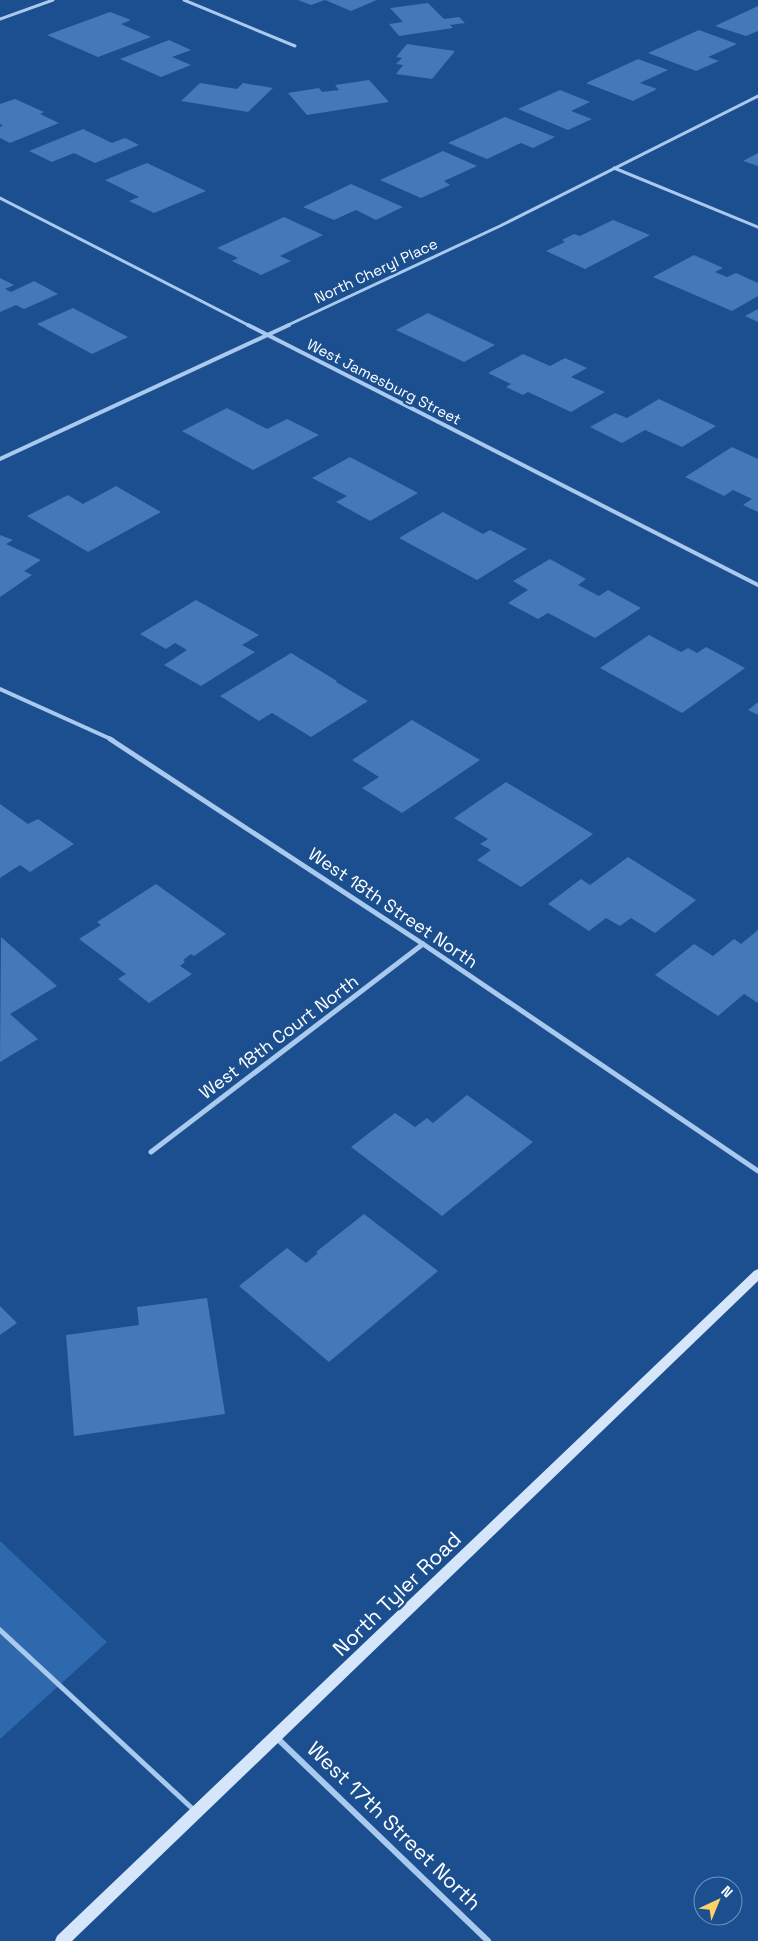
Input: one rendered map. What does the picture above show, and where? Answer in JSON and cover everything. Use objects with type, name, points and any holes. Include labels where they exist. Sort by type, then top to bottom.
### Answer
[{"type":"main road","name":"North Tyler Road","points":[[62,1941],[758,1274]]},
{"type":"street","points":[[0,19],[53,0]]},
{"type":"street","points":[[184,0],[295,46]]},
{"type":"street","name":"North Cheryl Place","points":[[0,459],[500,226],[758,96]]},
{"type":"street","points":[[614,168],[758,227]]},
{"type":"street","name":"West Jamesburg Street","points":[[0,198],[758,585]]},
{"type":"street","name":"West 18th Street North","points":[[0,689],[119,743],[423,944],[758,1171]]},
{"type":"street","name":"West 18th Court North","points":[[151,1152],[423,944]]},
{"type":"street","name":"West 17th Street North","points":[[276,1737],[488,1941]]},
{"type":"lane","points":[[0,1630],[196,1813]]},
{"type":"shaded area","points":[[0,1541],[107,1642],[0,1739]]},
{"type":"building","points":[[298,0],[325,0],[311,5]]},
{"type":"building","points":[[325,0],[377,0],[351,11]]},
{"type":"building","points":[[428,3],[444,19],[459,17],[465,23],[450,25],[453,28],[399,36],[389,24],[403,22],[390,8]]},
{"type":"building","points":[[758,6],[758,31],[746,36],[715,26]]},
{"type":"building","points":[[110,12],[131,20],[121,24],[151,37],[98,57],[47,35]]},
{"type":"building","points":[[699,30],[737,44],[708,57],[719,61],[696,71],[648,53]]},
{"type":"building","points":[[169,40],[191,50],[172,57],[191,65],[161,77],[120,59]]},
{"type":"building","points":[[407,44],[455,51],[432,79],[396,74],[403,65],[396,64],[402,58],[396,57]]},
{"type":"building","points":[[638,59],[668,70],[640,83],[657,89],[633,101],[586,83]]},
{"type":"building","points":[[369,80],[389,102],[307,115],[288,93],[319,88],[322,92],[339,90],[335,85]]},
{"type":"building","points":[[200,83],[237,89],[243,83],[273,88],[248,112],[181,101]]},
{"type":"building","points":[[560,90],[590,102],[571,111],[592,119],[568,130],[518,109]]},
{"type":"building","points":[[15,99],[44,112],[40,114],[59,123],[10,143],[0,138],[0,127],[3,125],[0,124],[0,104]]},
{"type":"building","points":[[505,117],[555,137],[533,148],[521,143],[487,159],[448,143]]},
{"type":"building","points":[[83,129],[112,143],[125,138],[139,145],[95,163],[74,153],[52,162],[29,151]]},
{"type":"building","points":[[443,151],[477,166],[444,181],[450,185],[421,198],[380,180]]},
{"type":"building","points":[[758,153],[758,166],[743,161]]},
{"type":"building","points":[[147,163],[206,191],[154,213],[129,201],[139,197],[105,180]]},
{"type":"building","points":[[351,184],[403,207],[376,220],[356,210],[334,220],[303,207]]},
{"type":"building","points":[[284,217],[323,235],[280,256],[291,261],[261,275],[232,261],[238,258],[217,248]]},
{"type":"building","points":[[613,220],[650,235],[585,269],[546,251],[565,242],[562,240],[574,234],[580,236]]},
{"type":"building","points":[[694,255],[723,268],[715,272],[727,277],[736,273],[758,283],[758,296],[732,311],[653,277]]},
{"type":"building","points":[[0,278],[14,285],[5,289],[11,292],[34,281],[58,294],[24,309],[16,305],[0,312]]},
{"type":"building","points":[[73,308],[128,337],[92,354],[37,324]]},
{"type":"building","points":[[758,309],[758,322],[745,316]]},
{"type":"building","points":[[428,313],[495,345],[464,362],[396,330]]},
{"type":"building","points":[[523,354],[550,366],[565,358],[587,368],[571,377],[605,392],[571,412],[528,392],[523,395],[506,387],[511,384],[488,373]]},
{"type":"building","points":[[659,399],[716,426],[682,447],[645,430],[622,443],[590,427],[615,413],[627,418]]},
{"type":"building","points":[[227,408],[267,429],[287,419],[319,435],[253,470],[182,431]]},
{"type":"building","points":[[732,447],[758,459],[758,512],[743,505],[752,499],[733,490],[724,496],[685,477]]},
{"type":"building","points":[[350,457],[418,493],[370,521],[336,502],[347,496],[312,478]]},
{"type":"building","points":[[116,486],[161,512],[88,552],[27,516],[68,495],[83,504]]},
{"type":"building","points":[[443,512],[483,534],[490,530],[527,549],[477,580],[399,538]]},
{"type":"building","points":[[0,535],[13,540],[6,544],[41,560],[24,571],[32,575],[0,597]]},
{"type":"building","points":[[550,559],[586,579],[578,585],[599,596],[608,590],[641,608],[595,638],[548,613],[538,619],[508,603],[528,590],[513,581]]},
{"type":"building","points":[[196,600],[259,635],[242,645],[255,652],[201,686],[164,665],[187,650],[175,643],[166,649],[140,634]]},
{"type":"building","points":[[649,635],[681,652],[688,648],[697,653],[706,647],[745,668],[682,713],[600,668]]},
{"type":"building","points":[[291,653],[368,701],[311,737],[272,713],[259,721],[220,696]]},
{"type":"building","points":[[758,702],[758,715],[748,710]]},
{"type":"building","points":[[412,720],[480,760],[402,813],[362,788],[379,777],[352,760]]},
{"type":"building","points":[[506,782],[593,834],[521,887],[477,860],[491,850],[480,844],[488,839],[454,818]]},
{"type":"building","points":[[0,804],[28,824],[38,819],[74,844],[30,872],[20,865],[0,878]]},
{"type":"building","points":[[628,857],[696,900],[655,933],[631,918],[620,926],[606,918],[589,931],[548,904],[581,879],[590,885]]},
{"type":"building","points":[[156,884],[226,934],[194,956],[191,954],[183,960],[185,962],[180,966],[192,974],[149,1003],[118,979],[126,974],[79,939],[101,925],[97,922]]},
{"type":"building","points":[[758,930],[758,1003],[744,994],[718,1016],[655,975],[694,944],[713,956],[734,939],[741,944]]},
{"type":"building","points":[[1,937],[57,986],[10,1014],[38,1039],[0,1062]]},
{"type":"building","points":[[467,1095],[533,1142],[442,1216],[351,1147],[395,1113],[415,1127],[427,1118],[433,1123]]},
{"type":"building","points":[[364,1214],[438,1271],[329,1362],[239,1286],[287,1248],[306,1263],[318,1253],[316,1252]]},
{"type":"building","points":[[207,1298],[225,1414],[74,1436],[66,1335],[139,1325],[137,1307]]},
{"type":"building","points":[[0,1306],[17,1323],[0,1335]]}]
